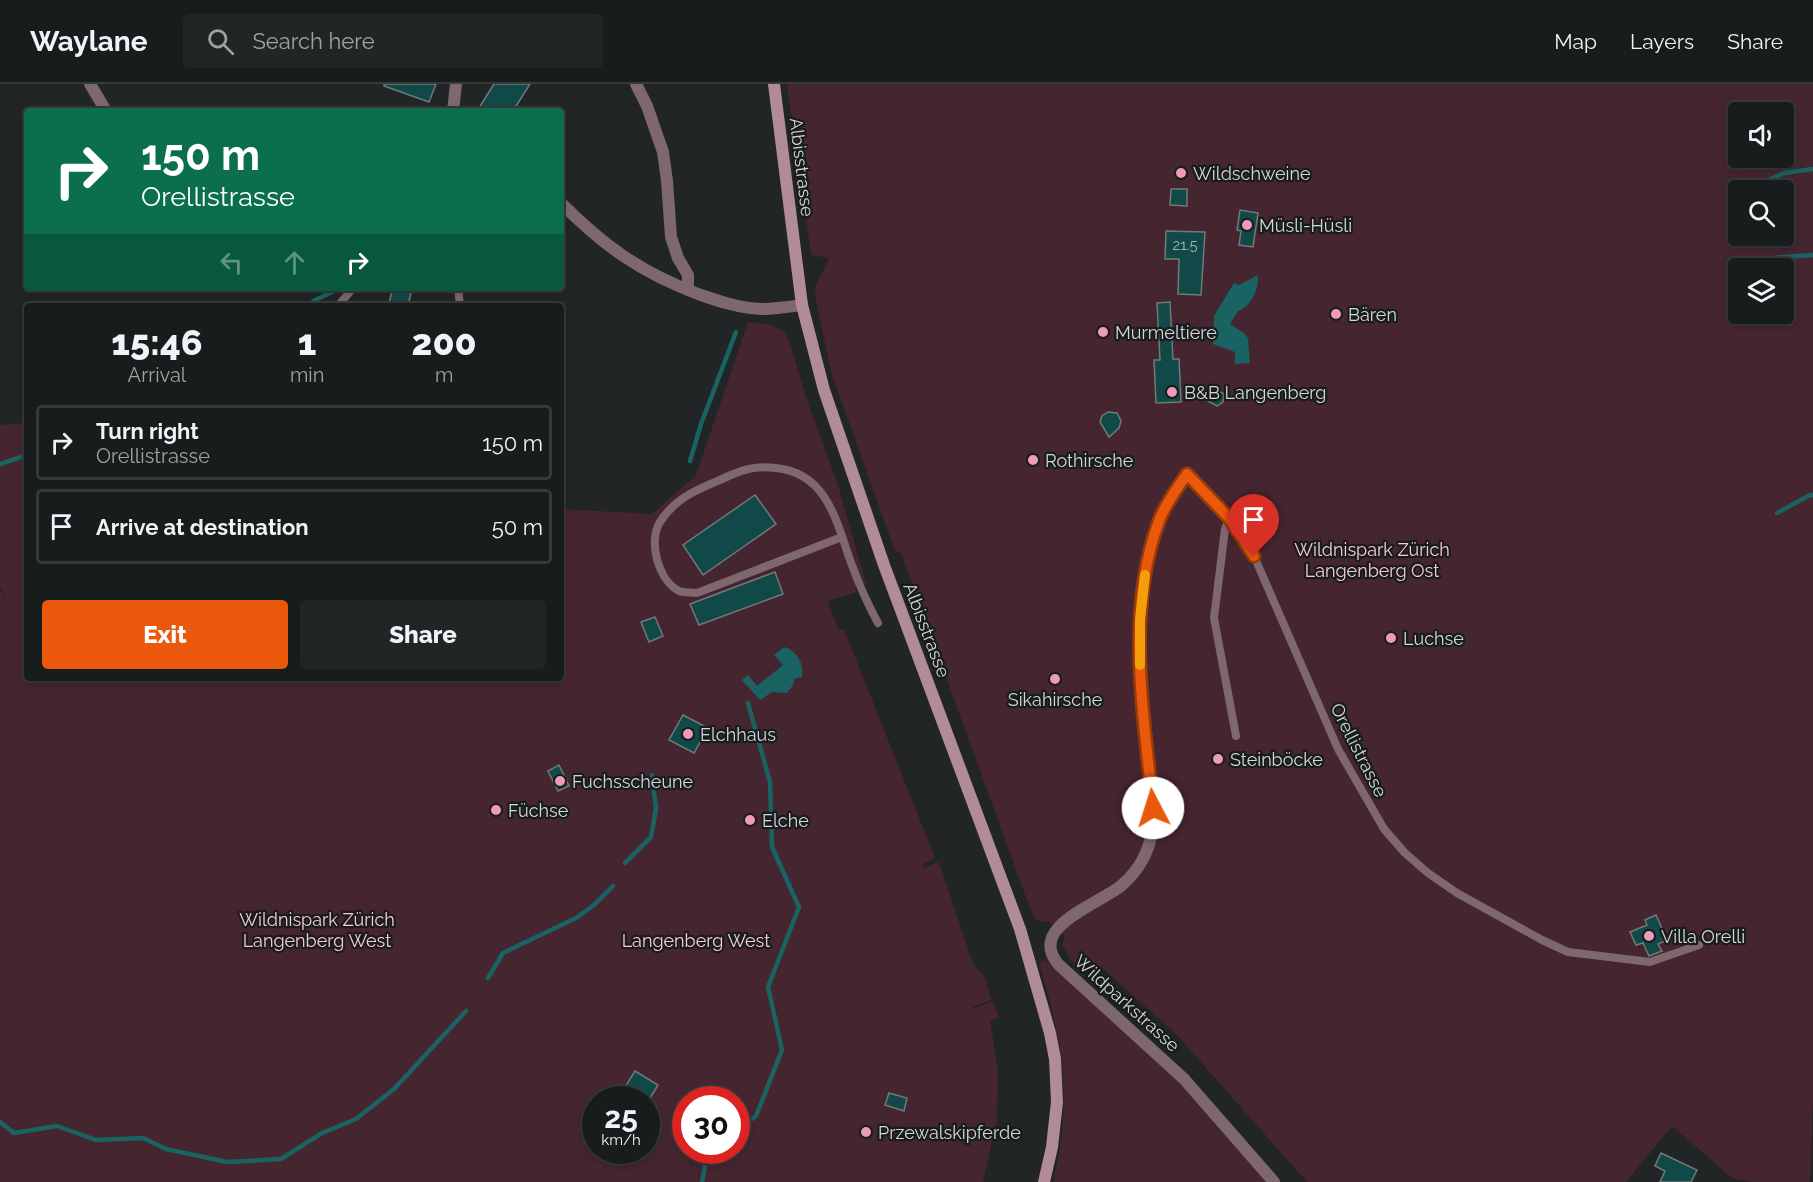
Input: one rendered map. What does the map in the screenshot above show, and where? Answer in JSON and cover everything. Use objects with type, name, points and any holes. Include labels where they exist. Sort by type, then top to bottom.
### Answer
[{"type":"main road","name":"Albisstrasse","points":[[774,84],[802,305],[824,390],[884,565],[1020,929],[1043,1005],[1055,1059],[1057,1102],[1053,1148],[1044,1182]]},
{"type":"street","points":[[90,84],[104,108]]},
{"type":"street","points":[[453,108],[456,84]]},
{"type":"street","points":[[636,84],[663,153],[671,237],[678,258],[688,275],[688,290]]},
{"type":"street","points":[[564,206],[598,239],[617,253],[643,269],[688,290],[747,308],[773,309],[802,305]]},
{"type":"street","name":"Wildparkstrasse","points":[[1187,474],[1159,519],[1149,552],[1141,611],[1140,661],[1153,808],[1150,843],[1137,869],[1120,887],[1059,927],[1051,939],[1050,951],[1058,964],[1184,1078],[1274,1182]]},
{"type":"lane","points":[[340,303],[350,291]]},
{"type":"lane","points":[[842,537],[697,593],[680,591],[670,583],[657,560],[654,540],[659,524],[671,507],[683,496],[747,468],[764,466],[790,469],[804,476],[820,491],[831,507],[867,603],[878,623]]},
{"type":"lane","name":"Orellistrasse","points":[[1187,474],[1229,518],[1254,556],[1338,749],[1384,829],[1405,853],[1428,873],[1457,893],[1568,952],[1650,962],[1699,945]]},
{"type":"lane","points":[[1229,518],[1225,529],[1215,618],[1236,736]]},
{"type":"green space","name":"Wildnispark Zürich Langenberg Ost","points":[[787,84],[1813,84],[1813,1098],[1810,1182],[1753,1182],[1732,1178],[1672,1126],[1626,1182],[1307,1182],[1177,1035],[1101,967],[1096,966],[1085,972],[1071,960],[1062,945],[1065,936],[1048,921],[1038,921],[1033,916],[901,553],[895,551],[832,375],[816,302],[815,287],[829,258],[811,255]]},
{"type":"green space","name":"Wildnispark Zürich Langenberg West","points":[[748,322],[771,325],[785,333],[838,485],[866,584],[855,588],[857,592],[828,601],[838,630],[844,629],[935,858],[923,864],[924,868],[939,862],[973,964],[985,978],[991,1000],[973,1009],[993,1001],[999,1018],[990,1021],[998,1070],[997,1119],[983,1182],[0,1182],[0,589],[7,598],[0,586],[0,425],[24,423],[24,681],[564,681],[564,509],[652,514],[696,475]]},
{"type":"green space","points":[[1045,960],[1177,1081],[1266,1182],[1053,1182],[1063,1124],[1064,1098],[1059,1045],[1039,963]]},
{"type":"water","points":[[1258,275],[1253,297],[1243,309],[1238,311],[1230,324],[1248,338],[1250,363],[1235,364],[1235,352],[1213,344],[1214,316],[1234,283],[1239,285]]},
{"type":"water","points":[[784,647],[793,651],[799,658],[802,677],[794,679],[787,693],[772,692],[760,700],[742,680],[748,675],[757,686],[783,665],[774,655]]},
{"type":"building","points":[[384,84],[436,84],[429,102],[384,86]]},
{"type":"building","points":[[494,84],[530,84],[515,108],[479,108]]},
{"type":"building","points":[[1171,189],[1187,189],[1187,206],[1170,205]]},
{"type":"building","name":"Müsli-Hüsli","points":[[1240,210],[1258,213],[1253,247],[1239,245],[1241,231],[1237,230]]},
{"type":"building","points":[[1166,231],[1205,232],[1201,295],[1178,294],[1179,259],[1165,259]]},
{"type":"building","points":[[392,291],[411,291],[409,303],[389,303]]},
{"type":"building","points":[[1170,302],[1173,359],[1179,359],[1181,402],[1156,403],[1154,360],[1160,360],[1157,303]]},
{"type":"building","points":[[1217,390],[1224,394],[1223,402],[1217,406],[1202,398]]},
{"type":"building","points":[[1108,412],[1117,413],[1121,421],[1119,428],[1109,437],[1100,422],[1102,416]]},
{"type":"building","points":[[755,495],[776,524],[703,575],[683,545]]},
{"type":"building","points":[[775,572],[783,594],[699,625],[690,604]]},
{"type":"building","points":[[655,617],[663,636],[649,642],[641,622]]},
{"type":"building","name":"Elchhaus","points":[[683,715],[708,728],[694,753],[669,740]]},
{"type":"building","name":"Fuchsscheune","points":[[559,765],[569,786],[558,791],[548,771]]},
{"type":"building","name":"Villa Orelli","points":[[1656,915],[1667,940],[1658,944],[1662,951],[1649,956],[1643,943],[1636,945],[1630,932],[1647,925],[1645,920]]},
{"type":"building","points":[[635,1071],[658,1085],[657,1086],[626,1086]]},
{"type":"building","points":[[889,1093],[907,1098],[904,1111],[885,1105]]},
{"type":"building","points":[[1661,1153],[1697,1170],[1691,1182],[1660,1182],[1665,1171],[1655,1166]]},
{"type":"waterway","points":[[1769,180],[1784,173],[1813,169]]},
{"type":"waterway","points":[[1772,258],[1813,255]]},
{"type":"waterway","points":[[312,303],[334,291]]},
{"type":"waterway","points":[[690,461],[701,424],[736,332]]},
{"type":"waterway","points":[[0,464],[24,456]]},
{"type":"waterway","points":[[1777,513],[1813,495]]},
{"type":"waterway","points":[[748,703],[770,782],[772,847],[799,907],[768,987],[782,1050],[756,1116],[750,1120]]},
{"type":"waterway","points":[[625,863],[651,837],[656,808],[652,775]]},
{"type":"waterway","points":[[488,978],[503,953],[576,918],[594,905],[613,886]]},
{"type":"waterway","points":[[0,1122],[14,1133],[57,1126],[96,1140],[143,1138],[166,1149],[227,1162],[281,1159],[322,1133],[356,1119],[394,1089],[466,1011]]},
{"type":"waterway","points":[[702,1182],[705,1164]]},
{"type":"slow traffic","points":[[1140,665],[1140,620],[1145,575]]},
{"type":"place","name":"Wildschweine","points":[[1181,173]]},
{"type":"place","name":"Müsli-Hüsli","points":[[1247,225]]},
{"type":"place","name":"Bären","points":[[1336,314]]},
{"type":"place","name":"Murmeltiere","points":[[1103,332]]},
{"type":"place","name":"B&B Langenberg","points":[[1172,392]]},
{"type":"place","name":"Rothirsche","points":[[1033,460]]},
{"type":"place","name":"Luchse","points":[[1391,638]]},
{"type":"place","name":"Sikahirsche","points":[[1055,679]]},
{"type":"place","name":"Elchhaus","points":[[688,734]]},
{"type":"place","name":"Steinböcke","points":[[1218,759]]},
{"type":"place","name":"Fuchsscheune","points":[[560,781]]},
{"type":"place","name":"Füchse","points":[[496,810]]},
{"type":"place","name":"Elche","points":[[750,820]]},
{"type":"place","name":"Villa Orelli","points":[[1649,936]]},
{"type":"place","name":"Przewalskipferde","points":[[866,1132]]},
{"type":"route","points":[[1153,808],[1140,661],[1140,620],[1149,552],[1159,519],[1187,474],[1229,518],[1254,556]]},
{"type":"park label","name":"Langenberg West","points":[[696,940]]}]
